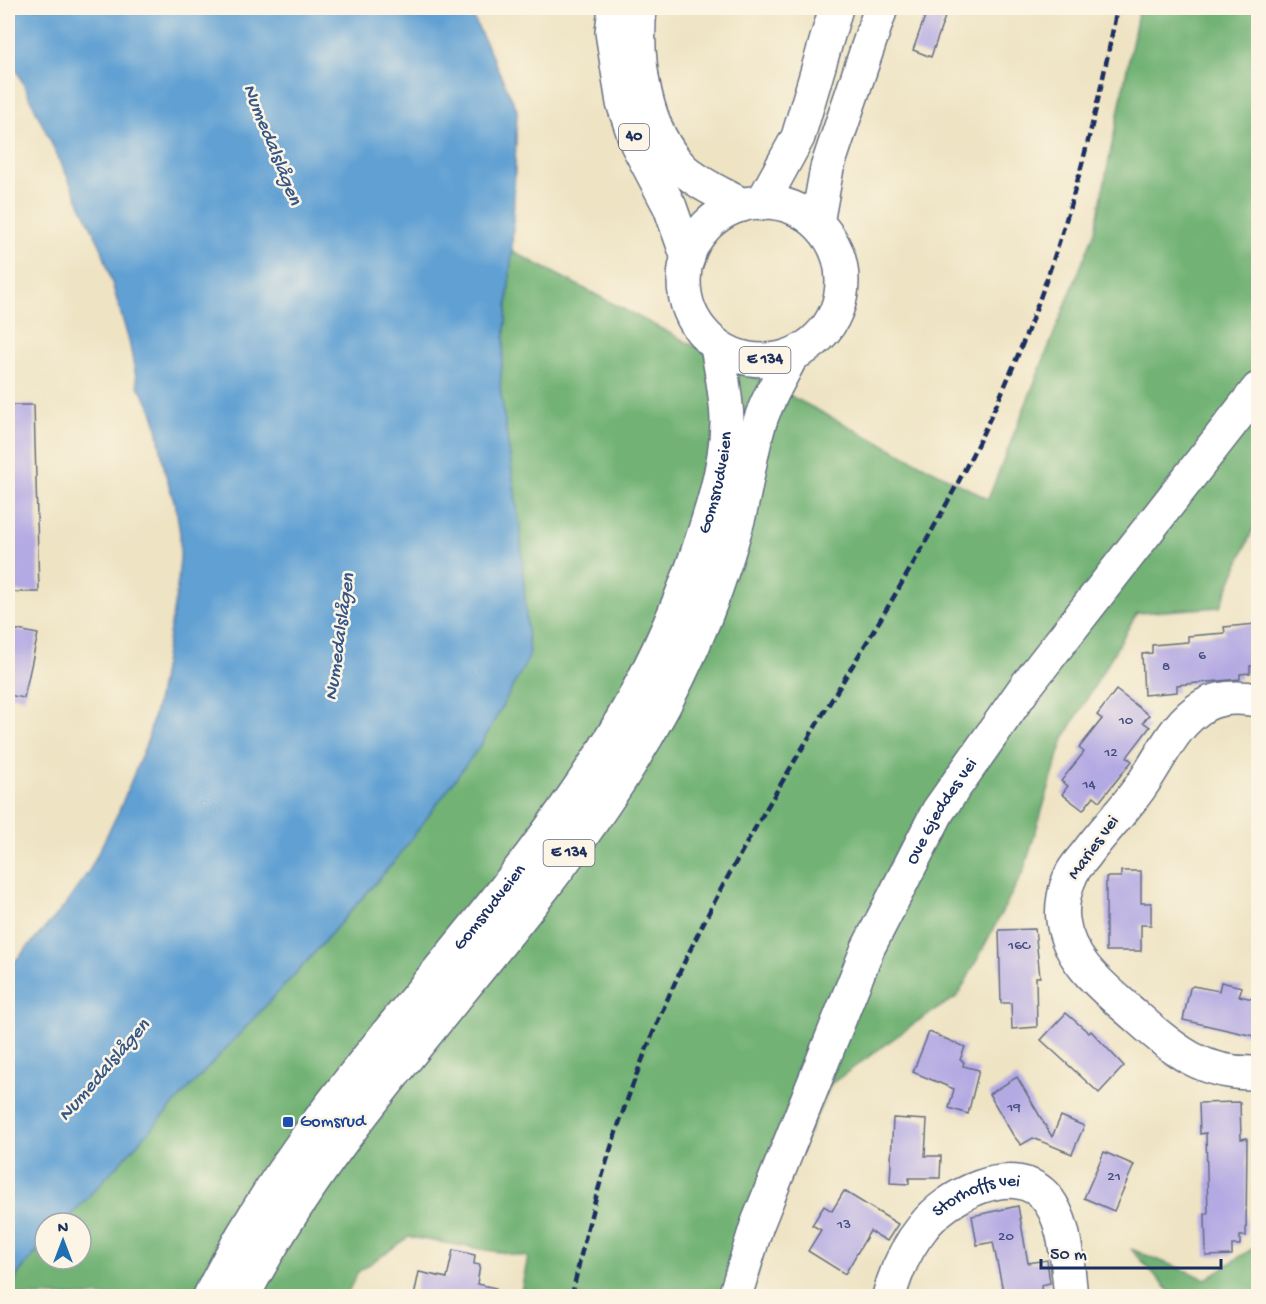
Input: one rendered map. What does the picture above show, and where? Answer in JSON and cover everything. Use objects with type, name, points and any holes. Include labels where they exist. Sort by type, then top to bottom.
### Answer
[{"type":"main road","name":"40","points":[[615,8],[613,40],[622,103],[637,144],[670,207],[688,258]]},
{"type":"main road","name":"40","points":[[640,8],[638,32],[642,76],[652,114],[668,148],[684,169],[698,180],[752,204]]},
{"type":"main road","points":[[752,204],[798,137],[836,8]]},
{"type":"main road","points":[[816,223],[827,168],[881,8]]},
{"type":"main road","name":"E 134","points":[[752,204],[791,207],[816,223],[830,238],[838,256],[842,275],[841,295],[836,314],[825,331],[811,345],[792,355],[775,360],[754,360],[734,355],[717,345],[698,325],[689,307],[685,288],[688,258],[696,240],[709,224],[724,213],[752,204]]},
{"type":"main road","name":"Gomsrudveien","points":[[210,1296],[251,1222],[307,1138],[553,825],[603,752],[641,686],[669,626],[694,560],[723,454],[727,409],[717,345]]},
{"type":"main road","name":"Gomsrudveien","points":[[243,1296],[274,1242],[328,1160],[407,1056],[573,848],[631,764],[664,706],[701,628],[736,527],[759,424],[792,355]]},
{"type":"main road","name":"Ove Gjeddes vei","points":[[735,1296],[757,1225],[868,948],[938,811],[1026,686],[1258,389]]},
{"type":"main road","name":"Maries vei","points":[[1258,700],[1226,698],[1207,704],[1188,717],[1173,733],[1141,786],[1071,874],[1063,919],[1068,939],[1078,959],[1096,980],[1173,1050],[1220,1070],[1258,1072]]},
{"type":"main road","name":"Storhoffs vei","points":[[889,1296],[896,1271],[925,1224],[965,1194],[986,1184],[1003,1181],[1023,1183],[1043,1195],[1056,1215],[1071,1296]]},
{"type":"green space","points":[[1139,8],[1258,8],[1258,517],[1220,607],[1137,613],[1064,738],[1024,870],[958,996],[918,1021],[831,1084],[772,1213],[752,1296],[520,1296],[528,1257],[409,1237],[358,1272],[346,1296],[8,1296],[20,1271],[33,1256],[33,1271],[93,1271],[93,1211],[74,1211],[307,961],[398,857],[523,563],[500,387],[512,251],[988,499],[1095,231]]},
{"type":"green space","points":[[1258,1245],[1258,1296],[1174,1296],[1131,1249],[1206,1279]]},
{"type":"water","name":"Numedalslågen","points":[[8,8],[469,8],[517,110],[512,251],[500,387],[520,528],[529,657],[482,743],[398,857],[307,961],[75,1211],[33,1211],[33,1256],[20,1271],[8,1292],[8,969],[64,907],[89,871],[119,811],[148,739],[158,698],[177,589],[180,534],[156,422],[150,405],[138,386],[129,341],[102,249],[8,52]]},
{"type":"building","points":[[928,8],[948,8],[931,57],[913,50]]},
{"type":"building","points":[[8,405],[34,405],[39,592],[8,592]]},
{"type":"building","points":[[1256,624],[1258,666],[1250,666],[1250,673],[1240,674],[1240,679],[1177,685],[1177,692],[1144,695],[1142,654],[1152,653],[1152,645],[1188,642],[1188,636],[1225,633],[1224,627]]},
{"type":"building","points":[[8,628],[38,634],[24,698],[8,695]]},
{"type":"building","points":[[1116,690],[1149,715],[1143,722],[1150,727],[1127,757],[1132,761],[1100,801],[1094,796],[1083,810],[1062,794],[1068,786],[1061,781],[1084,752],[1079,748],[1102,719],[1097,715]]},
{"type":"building","points":[[1121,871],[1141,871],[1141,903],[1151,903],[1151,925],[1141,925],[1141,951],[1106,951],[1106,877],[1121,877]]},
{"type":"building","points":[[1035,929],[1040,977],[1036,977],[1037,1027],[1012,1029],[1011,1003],[1001,1003],[999,930]]},
{"type":"building","points":[[1221,982],[1242,987],[1239,996],[1258,1000],[1258,1037],[1183,1020],[1190,988],[1193,986],[1219,991]]},
{"type":"building","points":[[1066,1013],[1089,1033],[1091,1031],[1124,1066],[1099,1093],[1041,1040]]},
{"type":"building","points":[[929,1032],[965,1047],[960,1060],[964,1062],[963,1066],[979,1070],[968,1114],[949,1108],[954,1089],[913,1072]]},
{"type":"building","points":[[1017,1077],[1052,1137],[1061,1116],[1084,1126],[1072,1154],[1033,1138],[1021,1145],[1013,1135],[989,1094]]},
{"type":"building","points":[[1240,1102],[1241,1139],[1247,1138],[1246,1236],[1240,1236],[1240,1245],[1232,1245],[1232,1255],[1206,1256],[1205,1214],[1208,1214],[1206,1133],[1200,1134],[1199,1103]]},
{"type":"building","points":[[893,1118],[927,1120],[925,1156],[941,1156],[940,1178],[909,1178],[909,1184],[890,1183]]},
{"type":"building","points":[[1104,1152],[1134,1165],[1114,1211],[1084,1198]]},
{"type":"building","points":[[844,1191],[898,1224],[887,1241],[870,1231],[845,1274],[808,1251],[821,1230],[812,1225],[824,1206],[832,1211]]},
{"type":"building","points":[[1018,1206],[1028,1263],[1047,1260],[1050,1283],[1041,1285],[1042,1296],[1004,1296],[993,1242],[977,1245],[972,1216]]},
{"type":"building","points":[[453,1250],[475,1255],[474,1264],[480,1265],[477,1284],[496,1288],[495,1296],[414,1296],[419,1272],[447,1278]]},
{"type":"railway","points":[[572,1296],[584,1242],[615,1135],[654,1031],[700,929],[759,821],[931,532],[993,412],[1014,363],[1034,314],[1068,214],[1095,112],[1117,8]]},
{"type":"place","name":"Gomsrud","points":[[288,1122]]}]
